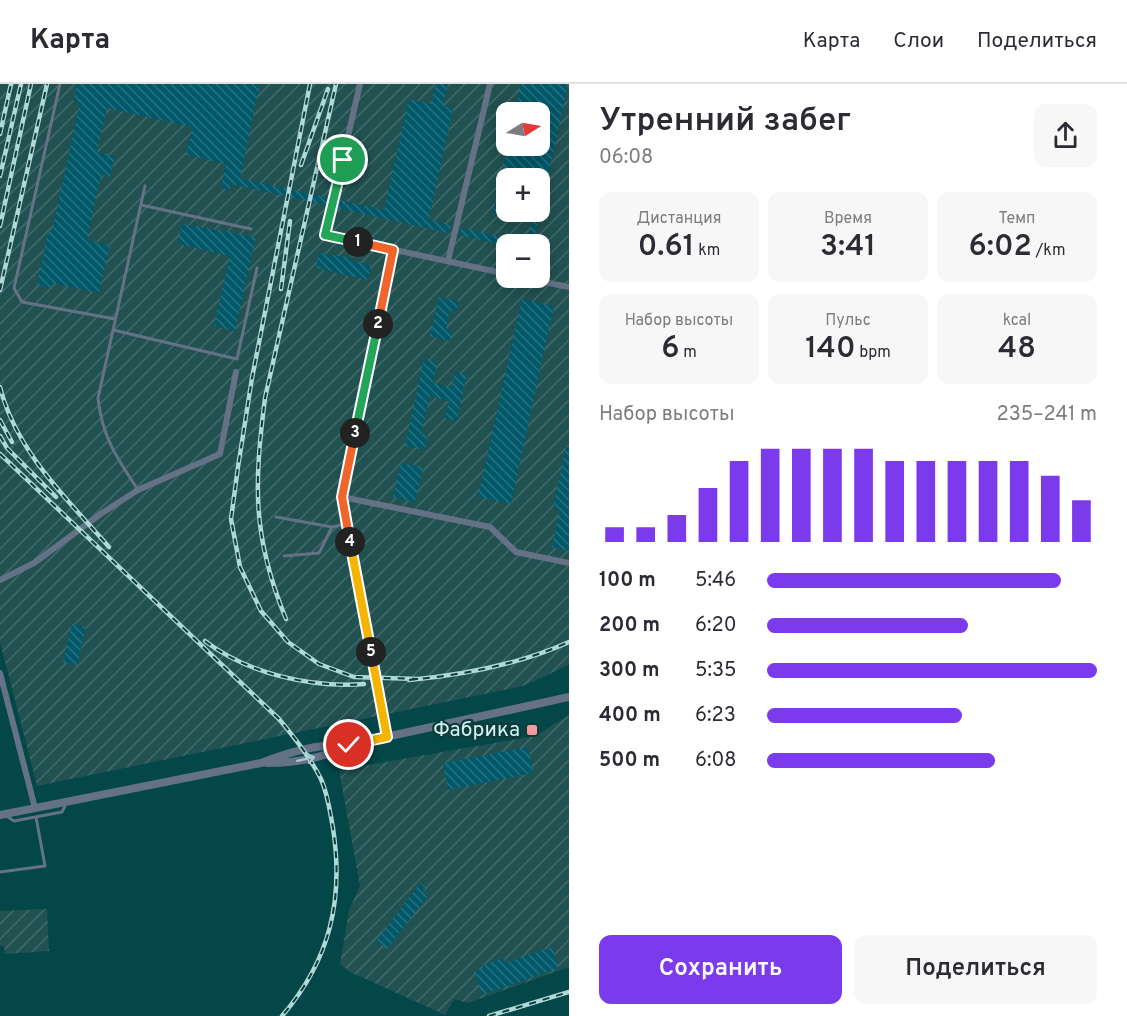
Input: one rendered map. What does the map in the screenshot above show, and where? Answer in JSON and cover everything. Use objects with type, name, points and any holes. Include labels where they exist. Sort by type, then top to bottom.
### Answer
[{"type":"street","points":[[360,84],[325,235],[496,272]]},
{"type":"street","points":[[448,261],[490,84]]},
{"type":"street","points":[[387,737],[342,497],[393,250]]},
{"type":"street","points":[[550,283],[569,287]]},
{"type":"street","points":[[0,580],[34,564],[102,513],[138,490],[220,454],[236,372]]},
{"type":"street","points":[[342,497],[490,528],[516,552],[569,563]]},
{"type":"street","points":[[0,673],[35,808]]},
{"type":"street","points":[[2,814],[261,763],[285,763],[334,752],[349,745],[569,697]]},
{"type":"lane","points":[[60,84],[14,288],[22,302],[115,319]]},
{"type":"lane","points":[[138,490],[113,451],[100,424],[98,398],[145,186]]},
{"type":"lane","points":[[141,205],[251,229]]},
{"type":"lane","points":[[113,330],[237,359],[257,268]]},
{"type":"lane","points":[[276,517],[332,527],[347,524]]},
{"type":"lane","points":[[285,556],[319,553],[332,527]]},
{"type":"lane","points":[[2,814],[14,821],[36,817],[62,812],[67,802]]},
{"type":"lane","points":[[0,872],[45,866],[36,817]]},
{"type":"shaded area","points":[[0,84],[569,84],[569,665],[523,686],[37,786],[0,642]]},
{"type":"shaded area","points":[[569,715],[569,967],[468,1003],[454,999],[445,1015],[350,972],[340,964],[349,910],[360,886],[339,770],[535,736]]},
{"type":"shaded area","points":[[47,909],[49,951],[5,954],[4,946],[0,946],[0,911]]},
{"type":"building","points":[[77,84],[260,84],[240,178],[328,198],[326,205],[231,184],[230,190],[221,188],[226,164],[186,155],[193,127],[107,108],[97,152],[115,156],[110,177],[101,175],[87,240],[110,245],[99,293],[52,283],[51,288],[37,285],[48,232],[52,232],[80,102],[73,101]]},
{"type":"building","points":[[436,84],[448,84],[443,106],[453,109],[429,220],[451,225],[449,233],[337,208],[338,200],[384,210],[409,99],[431,104]]},
{"type":"building","points":[[521,84],[568,84],[550,168],[503,168],[506,156],[550,156],[550,102],[517,102]]},
{"type":"building","points":[[532,222],[538,222],[535,234],[529,234]]},
{"type":"building","points":[[182,224],[256,237],[235,331],[214,326],[230,256],[178,244]]},
{"type":"building","points":[[461,228],[496,236],[496,243],[460,235]]},
{"type":"building","points":[[319,253],[353,258],[352,261],[371,265],[368,280],[316,268]]},
{"type":"building","points":[[439,297],[459,301],[456,312],[450,310],[446,329],[452,331],[450,341],[430,336]]},
{"type":"building","points":[[522,299],[554,306],[511,504],[478,497]]},
{"type":"building","points":[[424,359],[437,362],[433,383],[452,387],[455,372],[467,374],[457,421],[445,418],[449,401],[430,396],[421,434],[428,435],[425,450],[405,446]]},
{"type":"building","points":[[566,447],[569,447],[569,551],[552,547],[560,510],[553,508]]},
{"type":"building","points":[[401,463],[423,467],[415,502],[393,497]]},
{"type":"building","points":[[72,624],[86,627],[77,666],[63,662]]},
{"type":"building","points":[[528,747],[533,773],[448,790],[443,763]]},
{"type":"building","points":[[420,883],[426,887],[423,892],[428,896],[387,949],[376,941]]},
{"type":"building","points":[[552,947],[559,968],[482,995],[474,971],[483,968],[482,965],[504,958],[505,963]]},
{"type":"railway","points":[[0,134],[11,84]]},
{"type":"railway","points":[[0,176],[21,84]]},
{"type":"railway","points":[[0,226],[31,84]]},
{"type":"railway","points":[[0,290],[47,84]]},
{"type":"railway","points":[[310,84],[252,378],[231,519],[240,567],[261,611],[288,642],[319,664],[354,677],[418,679]]},
{"type":"railway","points":[[286,619],[267,562],[262,536],[258,484],[261,429],[265,398],[336,84]]},
{"type":"railway","points":[[301,165],[328,89]]},
{"type":"railway","points":[[281,289],[290,221]]},
{"type":"railway","points":[[0,387],[8,410],[30,453],[60,492],[109,547]]},
{"type":"railway","points":[[0,420],[12,442]]},
{"type":"railway","points":[[0,436],[7,448],[56,497]]},
{"type":"railway","points":[[0,454],[279,719],[302,748],[321,779],[330,810],[336,854],[334,904],[330,928],[312,973],[282,1016]]},
{"type":"railway","points":[[205,641],[241,662],[281,676],[323,684],[364,684]]},
{"type":"railway","points":[[409,680],[491,667],[531,657],[569,642]]},
{"type":"railway","points":[[489,1016],[569,992]]},
{"type":"place","name":"Фабрика","points":[[532,730]]},
{"type":"route","points":[[343,160],[325,235],[393,250],[342,497],[387,737],[349,745]]}]
